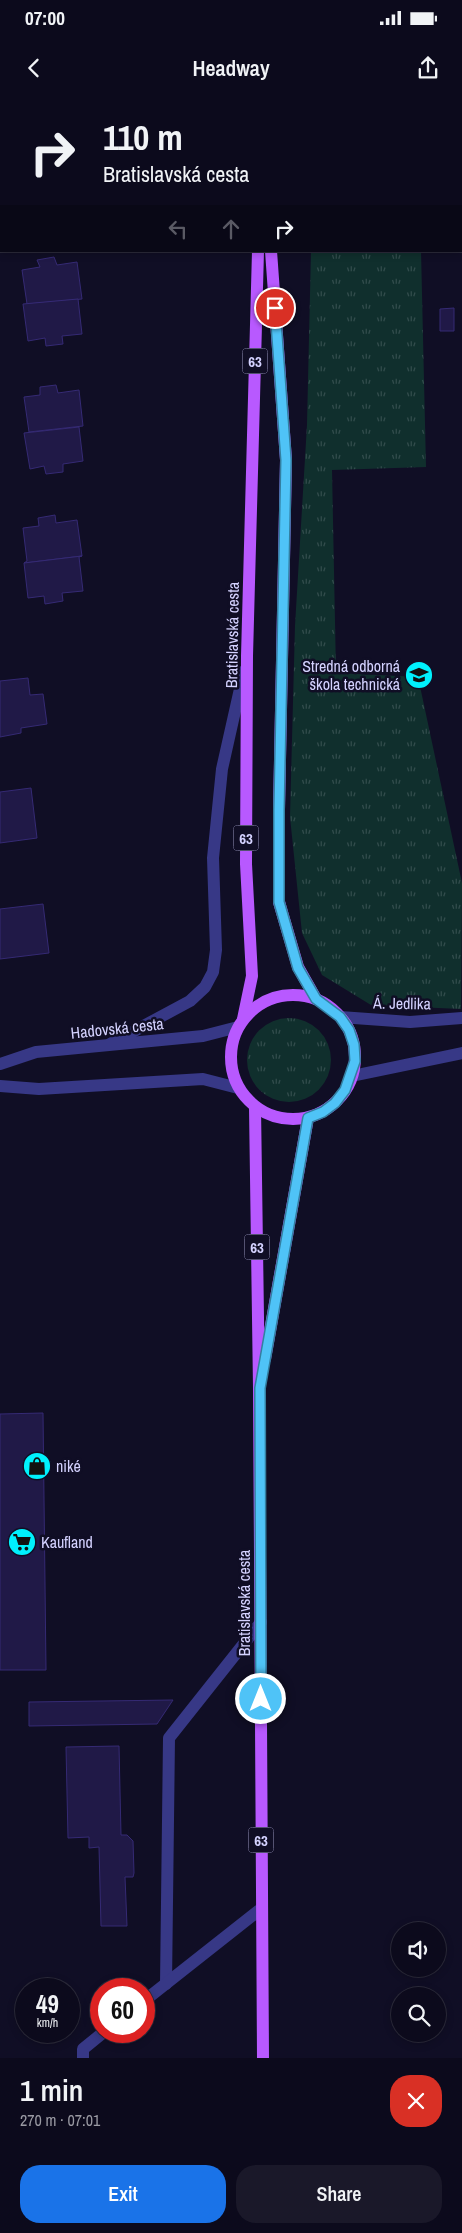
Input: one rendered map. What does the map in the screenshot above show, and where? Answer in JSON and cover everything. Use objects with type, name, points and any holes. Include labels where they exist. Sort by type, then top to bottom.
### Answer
[{"type":"main road","name":"Bratislavská cesta","points":[[258,252],[247,656],[246,864],[252,976],[240,1023],[232,1042],[230,1058],[232,1074],[238,1088],[255,1107],[280,1119],[294,1120],[308,1118],[323,1112],[335,1103],[345,1090],[352,1076],[355,1061],[354,1045],[349,1030],[340,1017],[316,999],[298,968],[279,902],[286,460],[271,252]]},
{"type":"main road","name":"Bratislavská cesta","points":[[240,1023],[252,1009],[276,996],[290,994],[316,999]]},
{"type":"main road","name":"Bratislavská cesta","points":[[255,1107],[260,1388],[262,2058]]},
{"type":"main road","name":"Bratislavská cesta","points":[[260,1388],[308,1118]]},
{"type":"street","points":[[110,1044],[190,1001],[205,987],[213,972],[216,950],[213,858],[222,769],[247,656]]},
{"type":"street","name":"Á. Jedlika","points":[[340,1017],[410,1022],[462,1018]]},
{"type":"street","name":"Hadovská cesta","points":[[0,1064],[36,1052],[203,1036],[240,1023]]},
{"type":"street","points":[[352,1076],[462,1053]]},
{"type":"street","points":[[0,1086],[39,1089],[203,1079],[238,1088]]},
{"type":"street","points":[[166,1984],[169,1738],[261,1622]]},
{"type":"street","points":[[155,1992],[262,1908]]},
{"type":"street","points":[[83,2058],[83,2049],[90,2043]]},
{"type":"green space","points":[[311,252],[421,252],[426,467],[332,470],[336,673],[418,677],[462,883],[461,1009],[371,1005],[322,975],[302,933],[290,817],[295,626],[307,425]]},
{"type":"green space","points":[[289,1018],[305,1021],[319,1030],[328,1044],[331,1060],[328,1076],[319,1090],[305,1099],[289,1102],[273,1099],[259,1090],[250,1076],[247,1060],[250,1044],[259,1030],[273,1021]]},
{"type":"building","points":[[54,257],[57,265],[77,262],[82,299],[27,304],[22,270],[40,267],[37,260]]},
{"type":"building","points":[[78,299],[82,334],[62,336],[63,344],[46,346],[45,338],[28,341],[23,304]]},
{"type":"building","points":[[454,308],[454,331],[440,331],[440,309]]},
{"type":"building","points":[[56,385],[58,393],[79,390],[83,426],[29,432],[24,397],[40,395],[40,387]]},
{"type":"building","points":[[79,427],[83,461],[63,464],[63,472],[46,474],[44,466],[30,469],[24,433]]},
{"type":"building","points":[[55,515],[56,523],[77,520],[82,556],[24,563],[27,561],[23,528],[39,526],[38,518]]},
{"type":"building","points":[[82,556],[79,557],[83,591],[62,593],[63,601],[45,604],[44,596],[28,598],[24,563]]},
{"type":"building","points":[[28,678],[30,695],[43,694],[47,724],[21,728],[21,733],[0,737],[0,681]]},
{"type":"building","points":[[31,788],[37,838],[0,843],[0,792]]},
{"type":"building","points":[[43,904],[49,953],[0,959],[0,909]]},
{"type":"building","name":"Kaufland","points":[[43,1413],[46,1670],[0,1670],[0,1414]]},
{"type":"building","points":[[173,1700],[157,1724],[29,1726],[29,1702]]},
{"type":"building","points":[[119,1746],[121,1835],[127,1835],[133,1841],[134,1873],[133,1877],[125,1877],[127,1926],[101,1926],[99,1847],[89,1848],[89,1837],[68,1838],[66,1747]]},
{"type":"place","name":"Stredná odborná škola technická","points":[[419,675]]},
{"type":"place","name":"niké","points":[[37,1466]]},
{"type":"place","name":"Kaufland","points":[[22,1542]]},
{"type":"route","points":[[261,1699],[260,1388],[308,1118],[323,1112],[335,1103],[345,1090],[352,1076],[355,1061],[354,1045],[349,1030],[330,1007],[316,999],[298,968],[279,902],[286,460],[275,308]]}]
